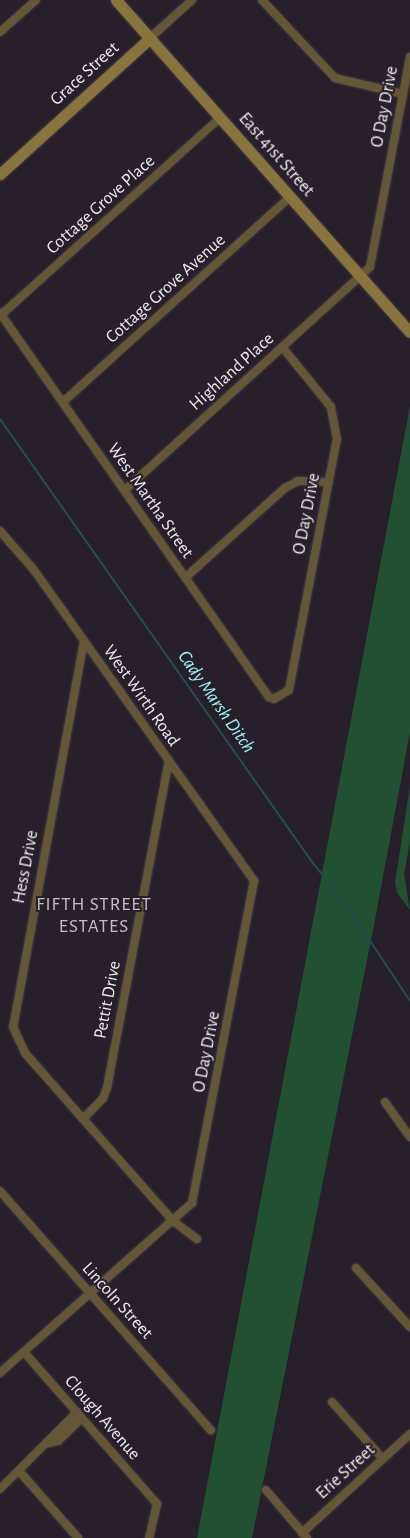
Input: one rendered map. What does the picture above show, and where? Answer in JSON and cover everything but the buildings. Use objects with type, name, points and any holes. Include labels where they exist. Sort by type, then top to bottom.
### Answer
[{"type":"street","points":[[0,32],[36,0]]},
{"type":"street","name":"East 41st Street","points":[[116,0],[410,332]]},
{"type":"street","name":"Grace Street","points":[[0,174],[192,0]]},
{"type":"street","points":[[262,0],[335,78],[403,94]]},
{"type":"street","name":"O Day Drive","points":[[360,277],[370,267],[410,57]]},
{"type":"street","name":"Cottage Grove Place","points":[[1,314],[220,118]]},
{"type":"street","name":"Cottage Grove Avenue","points":[[63,402],[290,197]]},
{"type":"street","name":"Highland Place","points":[[124,490],[360,277]]},
{"type":"street","name":"West Martha Street","points":[[1,314],[269,696],[280,698]]},
{"type":"street","name":"O Day Drive","points":[[280,698],[289,690],[337,439],[331,407],[282,347]]},
{"type":"street","points":[[186,577],[285,488],[304,480],[329,482]]},
{"type":"street","name":"West Wirth Road","points":[[0,531],[34,570],[254,881]]},
{"type":"street","name":"Hess Drive","points":[[84,641],[13,1027],[25,1053],[173,1221],[197,1239]]},
{"type":"street","name":"Pettit Drive","points":[[83,1119],[103,1098],[107,1088],[169,761]]},
{"type":"street","name":"O Day Drive","points":[[0,1373],[192,1203],[196,1194],[254,881]]},
{"type":"street","points":[[385,1102],[410,1137]]},
{"type":"street","name":"Lincoln Street","points":[[0,1191],[211,1430]]},
{"type":"street","points":[[356,1268],[410,1327]]},
{"type":"street","name":"Clough Avenue","points":[[24,1352],[157,1504],[149,1538]]},
{"type":"street","points":[[332,1402],[383,1458]]},
{"type":"street","points":[[0,1489],[49,1443],[58,1440],[80,1415]]},
{"type":"street","name":"Erie Street","points":[[304,1535],[410,1434]]},
{"type":"street","points":[[19,1471],[78,1538]]},
{"type":"street","points":[[266,1490],[304,1535]]},
{"type":"green space","points":[[410,406],[410,732],[374,925],[252,1538],[197,1538]]},
{"type":"green space","points":[[410,786],[410,842],[404,874],[410,910],[397,893],[395,882]]},
{"type":"waterway","name":"Cady Marsh Ditch","points":[[0,419],[312,862],[343,900],[410,1001]]},
{"type":"district","name":"FIFTH STREET ESTATES","points":[[94,916]]}]
